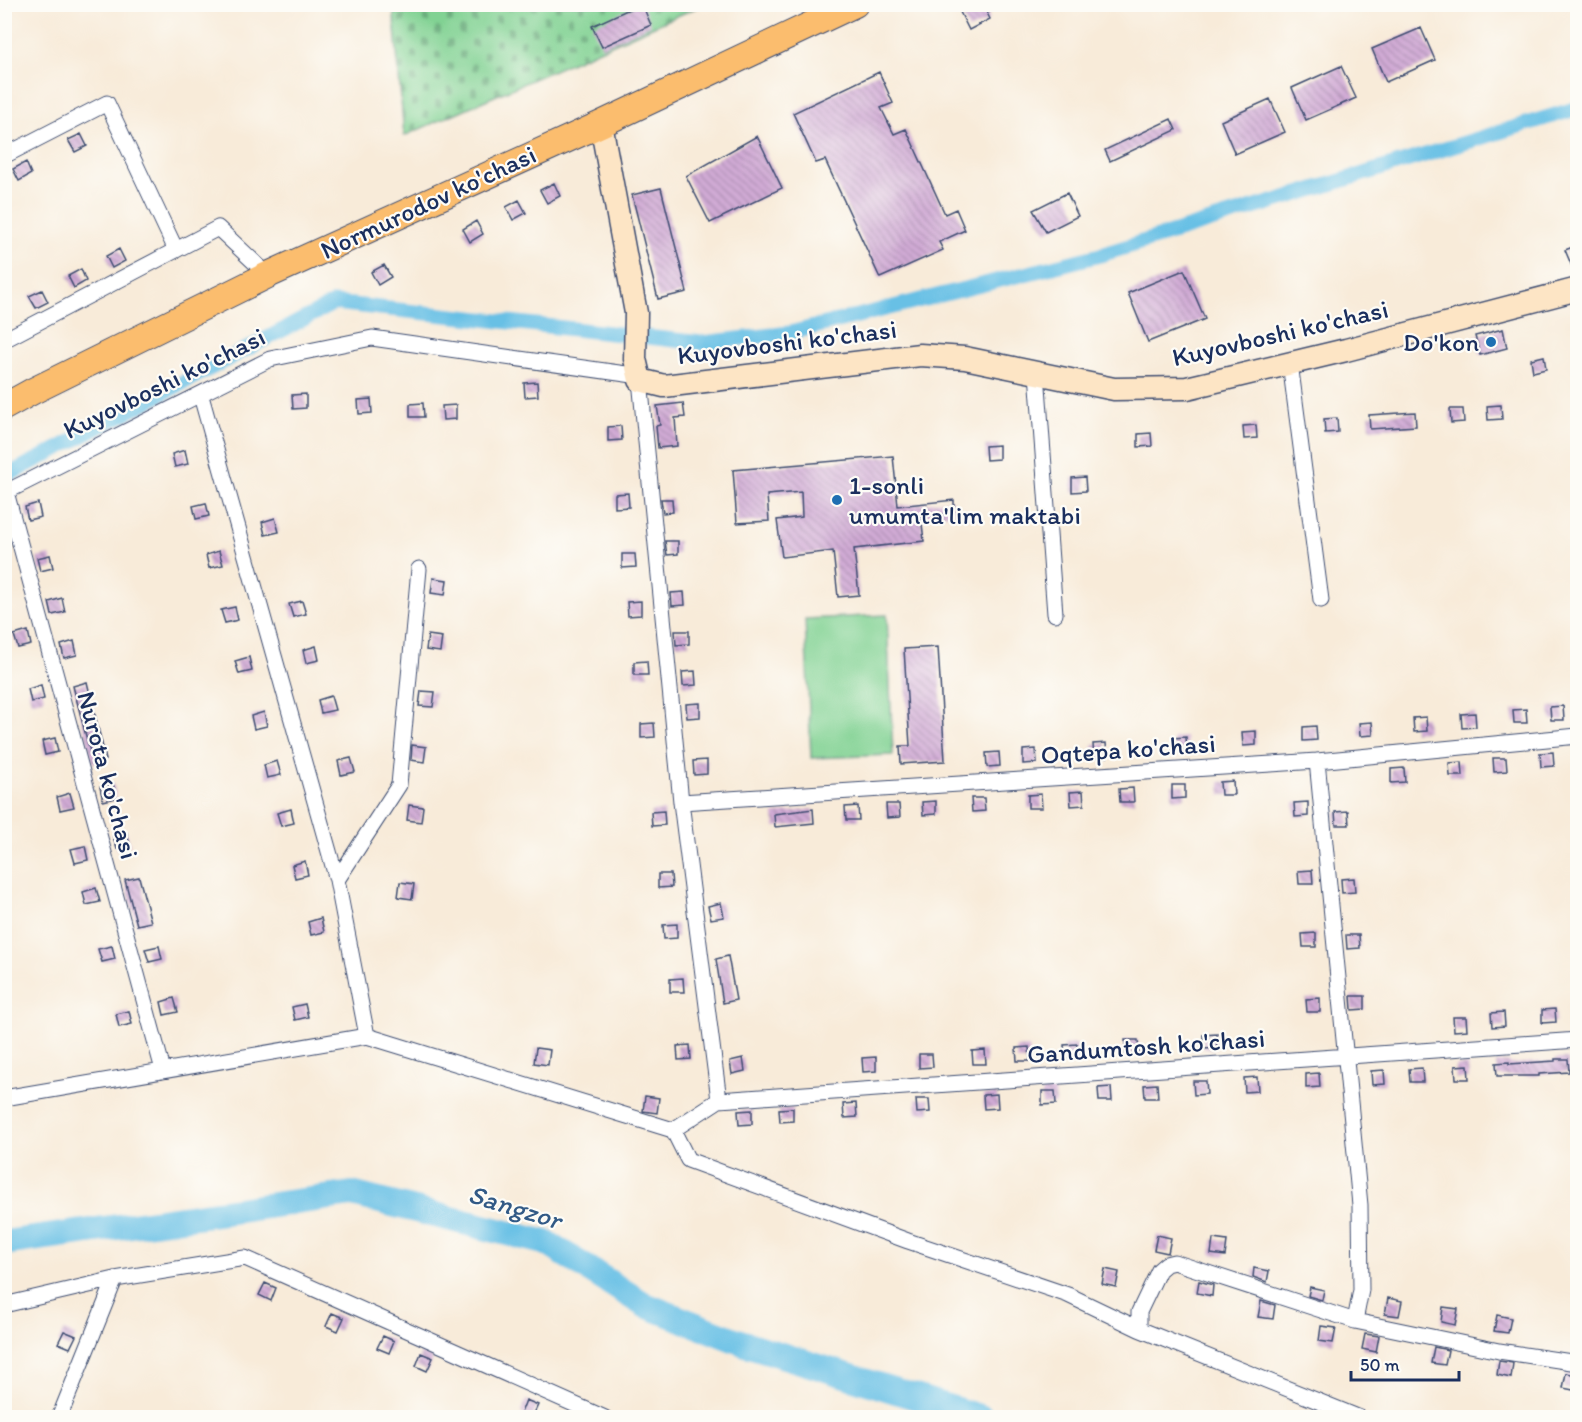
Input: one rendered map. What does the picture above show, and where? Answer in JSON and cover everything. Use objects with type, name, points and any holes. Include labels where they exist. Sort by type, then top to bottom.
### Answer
[{"type":"main road","name":"Normurodov ko'chasi","points":[[4,407],[268,275],[601,124],[855,4]]},
{"type":"main road","points":[[601,124],[636,313],[638,372]]},
{"type":"main road","name":"Kuyovboshi ko'chasi","points":[[638,372],[664,386],[920,355],[965,358],[1114,389],[1187,388],[1578,289]]},
{"type":"street","points":[[4,156],[106,103],[176,250]]},
{"type":"street","points":[[4,340],[218,228],[268,275]]},
{"type":"street","name":"Kuyovboshi ko'chasi","points":[[5,492],[201,396],[270,359],[372,338],[638,372]]},
{"type":"street","points":[[1290,363],[1321,600]]},
{"type":"street","points":[[638,372],[681,802],[719,1100],[673,1130]]},
{"type":"street","points":[[1037,373],[1055,614]]},
{"type":"street","points":[[201,396],[337,880],[367,1036]]},
{"type":"street","name":"Nurota ko'chasi","points":[[5,492],[163,1071]]},
{"type":"street","points":[[337,880],[399,785],[419,569]]},
{"type":"street","name":"Oqtepa ko'chasi","points":[[681,802],[1317,761],[1578,736]]},
{"type":"street","points":[[1317,761],[1360,1205],[1361,1290],[1355,1321]]},
{"type":"street","points":[[4,1098],[367,1036],[673,1130],[688,1160],[908,1241],[1068,1295],[1139,1329],[1360,1418]]},
{"type":"street","name":"Gandumtosh ko'chasi","points":[[719,1100],[1578,1040]]},
{"type":"street","points":[[4,1305],[115,1279],[245,1258],[605,1418]]},
{"type":"street","points":[[1139,1329],[1139,1312],[1159,1270],[1166,1264],[1174,1262],[1355,1321],[1498,1351],[1578,1363]]},
{"type":"street","points":[[59,1418],[115,1279]]},
{"type":"green space","points":[[393,4],[702,5],[404,136]]},
{"type":"green space","points":[[887,615],[893,755],[811,758],[805,619]]},
{"type":"building","points":[[640,4],[651,25],[602,47],[592,26]]},
{"type":"building","points":[[956,4],[1006,4],[987,13],[990,19],[969,30]]},
{"type":"building","points":[[1421,28],[1435,60],[1386,82],[1372,49]]},
{"type":"building","points":[[1341,66],[1356,98],[1306,120],[1292,88]]},
{"type":"building","points":[[879,72],[893,103],[881,108],[894,134],[906,129],[945,214],[956,209],[965,230],[939,242],[943,250],[880,278],[825,160],[816,163],[793,113]]},
{"type":"building","points":[[1270,99],[1285,132],[1235,154],[1221,121]]},
{"type":"building","points":[[1171,119],[1176,130],[1110,161],[1105,150]]},
{"type":"building","points":[[81,134],[87,146],[75,152],[68,140]]},
{"type":"building","points":[[757,136],[782,188],[710,223],[686,176]]},
{"type":"building","points":[[26,162],[31,174],[19,181],[13,169]]},
{"type":"building","points":[[554,183],[560,196],[547,203],[540,190]]},
{"type":"building","points":[[661,188],[687,292],[658,299],[632,195]]},
{"type":"building","points":[[1067,193],[1078,216],[1046,232],[1033,210]]},
{"type":"building","points":[[519,200],[526,213],[513,220],[506,207]]},
{"type":"building","points":[[476,221],[483,234],[470,242],[463,229]]},
{"type":"building","points":[[1578,245],[1578,276],[1576,276],[1565,250]]},
{"type":"building","points":[[119,249],[125,261],[112,268],[106,256]]},
{"type":"building","points":[[384,265],[391,277],[378,285],[371,272]]},
{"type":"building","points":[[81,269],[86,281],[74,288],[68,276]]},
{"type":"building","points":[[1184,270],[1205,319],[1148,342],[1128,293]]},
{"type":"building","points":[[42,290],[48,302],[36,308],[29,296]]},
{"type":"building","name":"Do'kon","points":[[1503,329],[1507,348],[1480,355],[1475,336]]},
{"type":"building","points":[[1544,356],[1546,369],[1533,372],[1531,359]]},
{"type":"building","points":[[537,382],[538,396],[525,397],[524,383]]},
{"type":"building","points":[[306,394],[306,408],[293,409],[292,395]]},
{"type":"building","points":[[371,399],[372,413],[359,414],[358,400]]},
{"type":"building","points":[[423,403],[424,417],[410,417],[410,404]]},
{"type":"building","points":[[683,403],[685,417],[675,418],[677,446],[658,448],[656,426],[660,425],[657,406]]},
{"type":"building","points":[[456,405],[456,419],[443,420],[442,406]]},
{"type":"building","points":[[1501,405],[1502,419],[1488,420],[1487,406]]},
{"type":"building","points":[[1450,409],[1463,409],[1464,422],[1451,423]]},
{"type":"building","points":[[1415,412],[1416,426],[1370,429],[1369,415]]},
{"type":"building","points":[[1337,418],[1338,432],[1325,433],[1324,419]]},
{"type":"building","points":[[1256,425],[1257,438],[1244,439],[1243,426]]},
{"type":"building","points":[[621,426],[622,440],[608,441],[608,427]]},
{"type":"building","points":[[1151,433],[1152,446],[1138,447],[1138,434]]},
{"type":"building","points":[[999,445],[999,459],[986,460],[985,446]]},
{"type":"building","points":[[185,450],[188,464],[175,467],[172,454]]},
{"type":"building","points":[[893,456],[898,506],[954,500],[954,514],[921,515],[924,541],[854,549],[859,595],[838,597],[833,551],[782,557],[777,520],[802,517],[801,492],[767,495],[769,521],[737,523],[733,470]]},
{"type":"building","points":[[1085,477],[1086,491],[1072,492],[1072,478]]},
{"type":"building","points":[[628,493],[629,507],[615,508],[615,494]]},
{"type":"building","points":[[661,499],[672,499],[673,512],[663,513]]},
{"type":"building","points":[[38,503],[41,517],[28,520],[25,507]]},
{"type":"building","points":[[206,503],[209,516],[196,519],[193,506]]},
{"type":"building","points":[[275,518],[279,532],[265,535],[262,522]]},
{"type":"building","points":[[665,541],[678,541],[678,554],[667,555]]},
{"type":"building","points":[[219,551],[223,565],[209,568],[206,555]]},
{"type":"building","points":[[622,554],[635,554],[636,567],[622,568]]},
{"type":"building","points":[[50,555],[53,568],[40,571],[37,558]]},
{"type":"building","points":[[433,578],[447,580],[445,595],[431,593]]},
{"type":"building","points":[[684,592],[685,605],[672,606],[671,593]]},
{"type":"building","points":[[62,598],[65,612],[52,615],[49,602]]},
{"type":"building","points":[[302,601],[306,614],[293,617],[289,604]]},
{"type":"building","points":[[641,601],[641,615],[628,616],[627,602]]},
{"type":"building","points":[[235,607],[238,620],[225,623],[221,610]]},
{"type":"building","points":[[28,631],[31,645],[18,648],[14,635]]},
{"type":"building","points":[[675,631],[689,631],[689,644],[676,645]]},
{"type":"building","points":[[428,635],[442,637],[440,652],[426,650]]},
{"type":"building","points":[[74,641],[77,655],[64,658],[61,645]]},
{"type":"building","points":[[316,646],[319,660],[306,663],[303,650]]},
{"type":"building","points":[[938,647],[945,761],[901,764],[900,746],[910,746],[904,649]]},
{"type":"building","points":[[249,657],[252,671],[239,674],[235,661]]},
{"type":"building","points":[[647,661],[648,675],[634,675],[634,662]]},
{"type":"building","points":[[695,671],[696,685],[683,686],[682,672]]},
{"type":"building","points":[[87,682],[106,760],[93,763],[73,686]]},
{"type":"building","points":[[41,685],[44,699],[31,702],[28,689]]},
{"type":"building","points":[[421,691],[435,692],[433,707],[419,706]]},
{"type":"building","points":[[331,696],[335,710],[321,713],[318,700]]},
{"type":"building","points":[[700,703],[700,717],[687,718],[686,704]]},
{"type":"building","points":[[1563,706],[1564,720],[1551,720],[1550,707]]},
{"type":"building","points":[[1526,709],[1527,723],[1514,723],[1513,710]]},
{"type":"building","points":[[264,712],[267,726],[254,729],[251,716]]},
{"type":"building","points":[[1475,713],[1476,727],[1462,728],[1461,714]]},
{"type":"building","points":[[1426,717],[1427,731],[1414,732],[1413,718]]},
{"type":"building","points":[[1372,722],[1373,735],[1360,736],[1359,723]]},
{"type":"building","points":[[654,723],[655,737],[641,738],[641,724]]},
{"type":"building","points":[[1316,726],[1317,740],[1303,741],[1303,727]]},
{"type":"building","points":[[1256,731],[1256,745],[1243,746],[1242,732]]},
{"type":"building","points":[[1186,737],[1187,750],[1173,751],[1173,738]]},
{"type":"building","points":[[55,738],[58,752],[45,755],[42,741]]},
{"type":"building","points":[[1106,743],[1107,757],[1094,758],[1093,744]]},
{"type":"building","points":[[412,745],[426,747],[424,762],[411,760]]},
{"type":"building","points":[[1036,749],[1037,763],[1023,764],[1023,750]]},
{"type":"building","points":[[999,752],[1000,766],[987,767],[986,753]]},
{"type":"building","points":[[1553,752],[1554,766],[1541,767],[1540,753]]},
{"type":"building","points":[[351,758],[355,772],[341,775],[338,761]]},
{"type":"building","points":[[1493,758],[1506,758],[1507,771],[1494,772]]},
{"type":"building","points":[[707,760],[707,774],[694,775],[693,761]]},
{"type":"building","points":[[277,761],[281,775],[267,778],[264,765]]},
{"type":"building","points":[[1462,762],[1463,776],[1450,776],[1449,763]]},
{"type":"building","points":[[1404,768],[1405,782],[1391,783],[1391,769]]},
{"type":"building","points":[[1233,781],[1234,795],[1221,795],[1220,782]]},
{"type":"building","points":[[113,784],[116,798],[103,801],[100,787]]},
{"type":"building","points":[[1172,785],[1185,785],[1185,798],[1172,799]]},
{"type":"building","points":[[1133,788],[1134,802],[1120,802],[1119,789]]},
{"type":"building","points":[[1083,791],[1084,805],[1071,806],[1070,792]]},
{"type":"building","points":[[70,793],[74,807],[60,810],[57,797]]},
{"type":"building","points":[[1041,794],[1042,808],[1028,808],[1028,795]]},
{"type":"building","points":[[971,798],[984,798],[985,811],[972,812]]},
{"type":"building","points":[[936,801],[936,814],[923,815],[922,802]]},
{"type":"building","points":[[1308,802],[1308,816],[1295,817],[1294,803]]},
{"type":"building","points":[[886,804],[899,804],[900,817],[887,818]]},
{"type":"building","points":[[409,805],[423,807],[421,822],[407,820]]},
{"type":"building","points":[[858,806],[859,820],[846,820],[845,807]]},
{"type":"building","points":[[291,809],[294,823],[281,826],[277,813]]},
{"type":"building","points":[[813,809],[814,823],[775,827],[774,814]]},
{"type":"building","points":[[664,811],[665,825],[652,826],[651,812]]},
{"type":"building","points":[[1348,811],[1349,825],[1336,825],[1335,812]]},
{"type":"building","points":[[127,833],[130,846],[117,849],[113,836]]},
{"type":"building","points":[[85,846],[88,860],[75,863],[71,849]]},
{"type":"building","points":[[305,861],[308,875],[295,878],[292,865]]},
{"type":"building","points":[[1312,870],[1313,884],[1299,884],[1298,871]]},
{"type":"building","points":[[658,874],[671,874],[672,887],[658,888]]},
{"type":"building","points":[[139,877],[151,922],[137,925],[125,880]]},
{"type":"building","points":[[1354,878],[1355,892],[1342,893],[1341,879]]},
{"type":"building","points":[[400,882],[414,884],[412,899],[398,897]]},
{"type":"building","points":[[96,888],[100,902],[86,905],[83,892]]},
{"type":"building","points":[[721,903],[724,917],[711,919],[708,906]]},
{"type":"building","points":[[321,918],[324,932],[311,935],[308,922]]},
{"type":"building","points":[[677,924],[677,938],[664,939],[663,925]]},
{"type":"building","points":[[1316,933],[1316,947],[1303,947],[1302,934]]},
{"type":"building","points":[[1346,935],[1359,935],[1360,948],[1347,949]]},
{"type":"building","points":[[112,946],[115,959],[102,962],[98,949]]},
{"type":"building","points":[[159,946],[162,959],[149,962],[145,949]]},
{"type":"building","points":[[728,956],[736,1000],[723,1003],[716,959]]},
{"type":"building","points":[[683,978],[684,992],[670,992],[670,979]]},
{"type":"building","points":[[1351,996],[1365,996],[1365,1009],[1352,1010]]},
{"type":"building","points":[[174,998],[178,1012],[164,1015],[161,1002]]},
{"type":"building","points":[[1320,998],[1320,1012],[1307,1012],[1306,999]]},
{"type":"building","points":[[305,1004],[308,1017],[295,1020],[292,1007]]},
{"type":"building","points":[[1555,1009],[1556,1022],[1542,1023],[1542,1010]]},
{"type":"building","points":[[129,1011],[132,1024],[119,1027],[116,1014]]},
{"type":"building","points":[[1504,1012],[1505,1026],[1492,1027],[1491,1013]]},
{"type":"building","points":[[1453,1017],[1466,1017],[1467,1030],[1454,1031]]},
{"type":"building","points":[[1217,1034],[1217,1048],[1204,1049],[1203,1035]]},
{"type":"building","points":[[1125,1040],[1138,1040],[1139,1053],[1126,1054]]},
{"type":"building","points":[[1077,1044],[1078,1057],[1065,1058],[1064,1045]]},
{"type":"building","points":[[690,1045],[691,1059],[678,1060],[677,1046]]},
{"type":"building","points":[[1029,1047],[1030,1061],[1017,1061],[1016,1048]]},
{"type":"building","points":[[536,1048],[550,1050],[548,1065],[534,1063]]},
{"type":"building","points":[[985,1050],[986,1064],[973,1064],[972,1051]]},
{"type":"building","points":[[919,1054],[932,1054],[933,1067],[919,1068]]},
{"type":"building","points":[[876,1057],[876,1071],[863,1072],[862,1058]]},
{"type":"building","points":[[743,1058],[745,1071],[732,1074],[730,1061]]},
{"type":"building","points":[[1555,1059],[1568,1059],[1569,1072],[1539,1074],[1539,1076],[1497,1076],[1496,1063],[1555,1061]]},
{"type":"building","points":[[1468,1065],[1469,1079],[1456,1079],[1455,1066]]},
{"type":"building","points":[[1422,1068],[1423,1082],[1410,1082],[1409,1069]]},
{"type":"building","points":[[1384,1070],[1385,1084],[1372,1085],[1371,1071]]},
{"type":"building","points":[[1319,1073],[1320,1087],[1306,1088],[1306,1074]]},
{"type":"building","points":[[1257,1077],[1258,1091],[1245,1092],[1244,1078]]},
{"type":"building","points":[[1193,1081],[1206,1081],[1207,1094],[1194,1095]]},
{"type":"building","points":[[1157,1084],[1158,1098],[1145,1098],[1144,1085]]},
{"type":"building","points":[[1111,1087],[1112,1101],[1099,1101],[1098,1088]]},
{"type":"building","points":[[1042,1091],[1055,1091],[1056,1104],[1042,1105]]},
{"type":"building","points":[[997,1094],[998,1108],[984,1109],[983,1095]]},
{"type":"building","points":[[645,1096],[659,1098],[657,1113],[643,1111]]},
{"type":"building","points":[[916,1099],[929,1099],[930,1112],[917,1113]]},
{"type":"building","points":[[856,1103],[857,1117],[844,1118],[843,1104]]},
{"type":"building","points":[[793,1108],[793,1121],[780,1122],[779,1109]]},
{"type":"building","points":[[752,1110],[752,1124],[739,1125],[738,1111]]},
{"type":"building","points":[[1157,1235],[1171,1238],[1168,1253],[1154,1250]]},
{"type":"building","points":[[1213,1239],[1227,1241],[1225,1256],[1211,1254]]},
{"type":"building","points":[[1254,1268],[1269,1271],[1267,1282],[1253,1277]]},
{"type":"building","points":[[1105,1269],[1119,1272],[1116,1287],[1102,1284]]},
{"type":"building","points":[[1199,1281],[1213,1285],[1212,1296],[1197,1293]]},
{"type":"building","points":[[265,1283],[276,1288],[271,1301],[259,1295]]},
{"type":"building","points":[[1310,1287],[1324,1290],[1322,1300],[1308,1296]]},
{"type":"building","points":[[1388,1298],[1402,1301],[1399,1316],[1385,1314]]},
{"type":"building","points":[[1261,1301],[1275,1305],[1273,1319],[1258,1317]]},
{"type":"building","points":[[1443,1307],[1458,1309],[1455,1325],[1441,1322]]},
{"type":"building","points":[[332,1313],[344,1318],[338,1331],[326,1326]]},
{"type":"building","points":[[1497,1315],[1511,1318],[1508,1333],[1494,1331]]},
{"type":"building","points":[[1321,1326],[1336,1328],[1333,1343],[1319,1341]]},
{"type":"building","points":[[64,1331],[76,1336],[70,1348],[58,1343]]},
{"type":"building","points":[[1365,1334],[1379,1336],[1376,1352],[1362,1349]]},
{"type":"building","points":[[383,1336],[394,1341],[389,1353],[377,1348]]},
{"type":"building","points":[[1434,1347],[1448,1350],[1445,1365],[1431,1363]]},
{"type":"building","points":[[421,1353],[433,1358],[427,1371],[416,1366]]},
{"type":"building","points":[[1499,1361],[1513,1363],[1511,1378],[1497,1375]]},
{"type":"building","points":[[1566,1373],[1578,1375],[1578,1391],[1563,1388]]},
{"type":"building","points":[[526,1400],[538,1405],[532,1418],[521,1413]]},
{"type":"waterway","points":[[4,477],[334,303],[702,343],[790,333],[1100,255],[1578,108]]},
{"type":"waterway","name":"Sangzor","points":[[4,1243],[352,1194],[547,1243],[645,1305],[743,1343],[982,1418]]},
{"type":"place","name":"Do'kon","points":[[1491,342]]},
{"type":"place","name":"1-sonli umumta'lim maktabi","points":[[837,500]]}]
